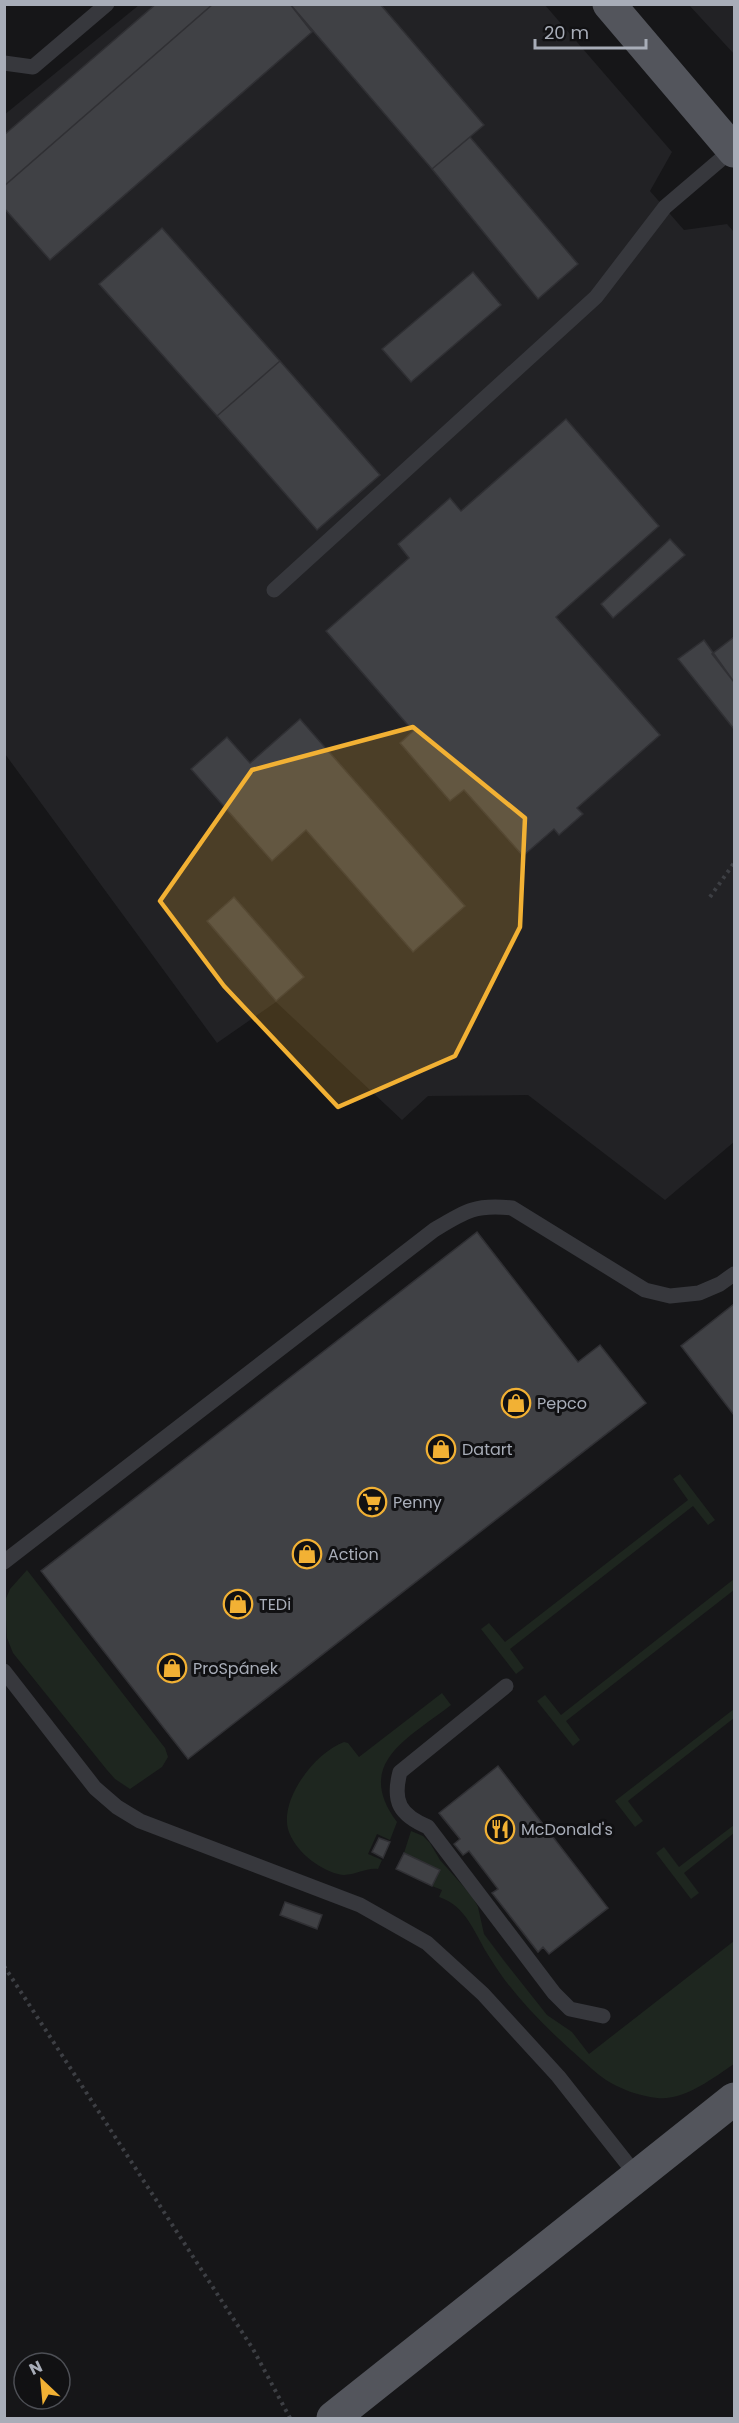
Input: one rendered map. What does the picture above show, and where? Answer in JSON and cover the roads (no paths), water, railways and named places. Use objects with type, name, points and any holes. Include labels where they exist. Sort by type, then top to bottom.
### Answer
[{"type":"main road","points":[[609,4],[734,150]]},
{"type":"main road","points":[[333,2418],[735,2099]]},
{"type":"lane","points":[[4,63],[33,67],[107,4]]},
{"type":"lane","points":[[274,590],[596,297],[666,207],[734,150]]},
{"type":"lane","points":[[4,1562],[434,1230],[466,1210],[490,1206],[512,1208],[645,1290],[670,1296],[699,1293],[720,1284],[735,1274]]},
{"type":"lane","points":[[4,1671],[95,1788],[117,1807],[140,1821],[360,1905],[427,1943],[483,1994],[558,2076],[637,2176]]},
{"type":"lane","points":[[506,1686],[400,1772],[397,1796],[402,1812],[428,1827],[554,1993],[570,2009],[603,2016]]},
{"type":"place","name":"Pepco","points":[[516,1403]]},
{"type":"place","name":"Datart","points":[[441,1449]]},
{"type":"place","name":"Penny","points":[[372,1502]]},
{"type":"place","name":"Action","points":[[307,1554]]},
{"type":"place","name":"TEDi","points":[[238,1604]]},
{"type":"place","name":"ProSpánek","points":[[172,1668]]},
{"type":"place","name":"McDonald's","points":[[500,1829]]}]
